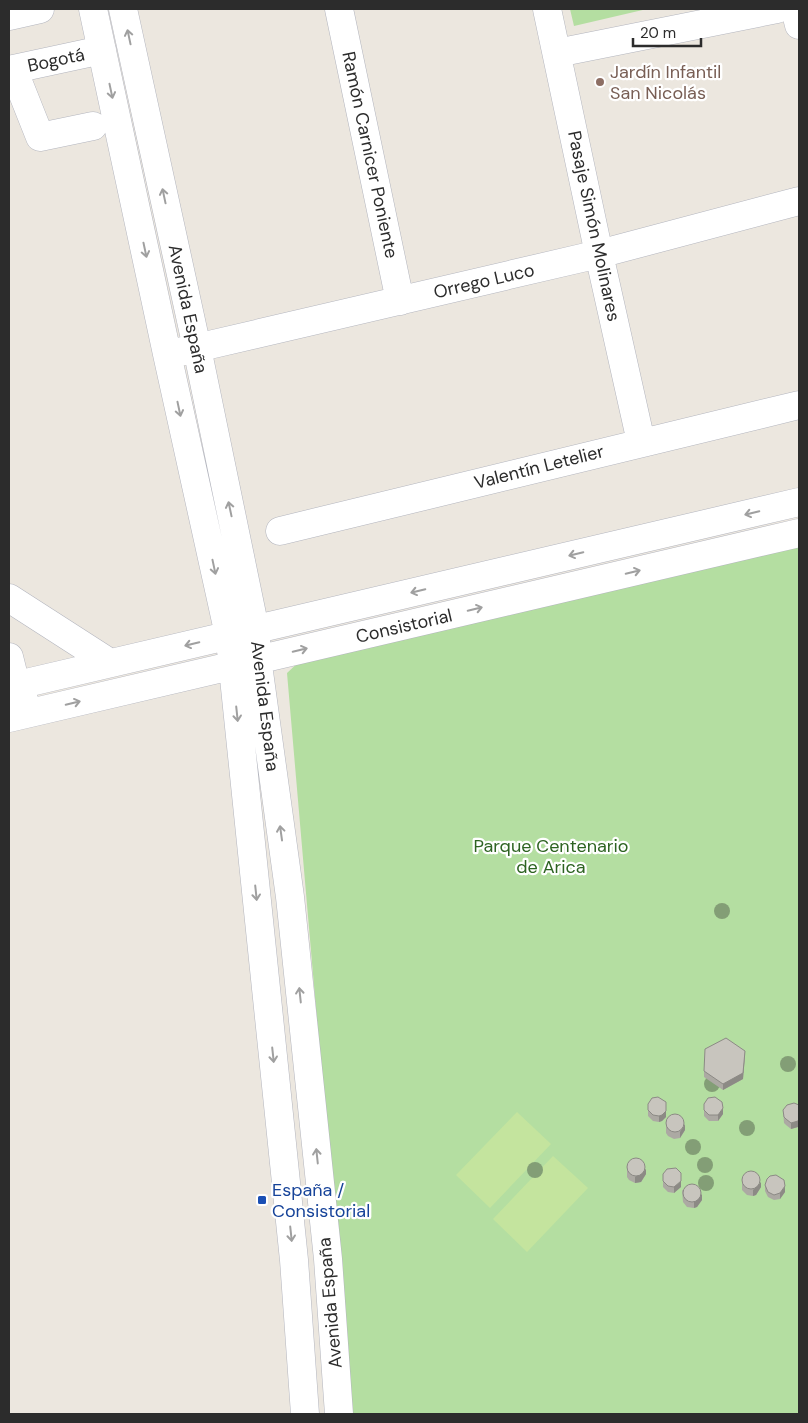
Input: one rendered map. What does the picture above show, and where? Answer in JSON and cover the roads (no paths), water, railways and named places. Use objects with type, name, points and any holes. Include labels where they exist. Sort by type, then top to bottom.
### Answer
[{"type":"street","points":[[9,16],[40,9]]},
{"type":"street","name":"Avenida España","points":[[93,9],[229,635],[246,663],[259,672],[290,896],[328,1259],[339,1414]]},
{"type":"street","name":"Avenida España","points":[[123,9],[197,348],[255,630],[246,663],[235,688],[294,1260],[305,1414]]},
{"type":"street","name":"Ramón Carnicer Poniente","points":[[339,9],[400,301]]},
{"type":"street","name":"Pasaje Simón Molinares","points":[[547,9],[641,442]]},
{"type":"street","points":[[557,52],[777,9]]},
{"type":"street","points":[[796,9],[799,26]]},
{"type":"street","name":"Bogotá","points":[[11,70],[102,50]]},
{"type":"street","points":[[11,70],[40,137],[93,126]]},
{"type":"street","name":"Orrego Luco","points":[[167,354],[599,254],[799,201]]},
{"type":"street","name":"Valentín Letelier","points":[[280,531],[799,405]]},
{"type":"street","name":"Consistorial","points":[[12,686],[799,502]]},
{"type":"street","name":"Consistorial","points":[[20,716],[799,533]]},
{"type":"street","points":[[9,598],[110,663]]},
{"type":"street","points":[[9,657],[12,686],[20,716]]},
{"type":"place","name":"Jardín Infantil San Nicolás","points":[[600,82]]},
{"type":"place","name":"España / Consistorial","points":[[262,1200]]},
{"type":"park label","name":"Parque Centenario de Arica","points":[[551,856]]}]
